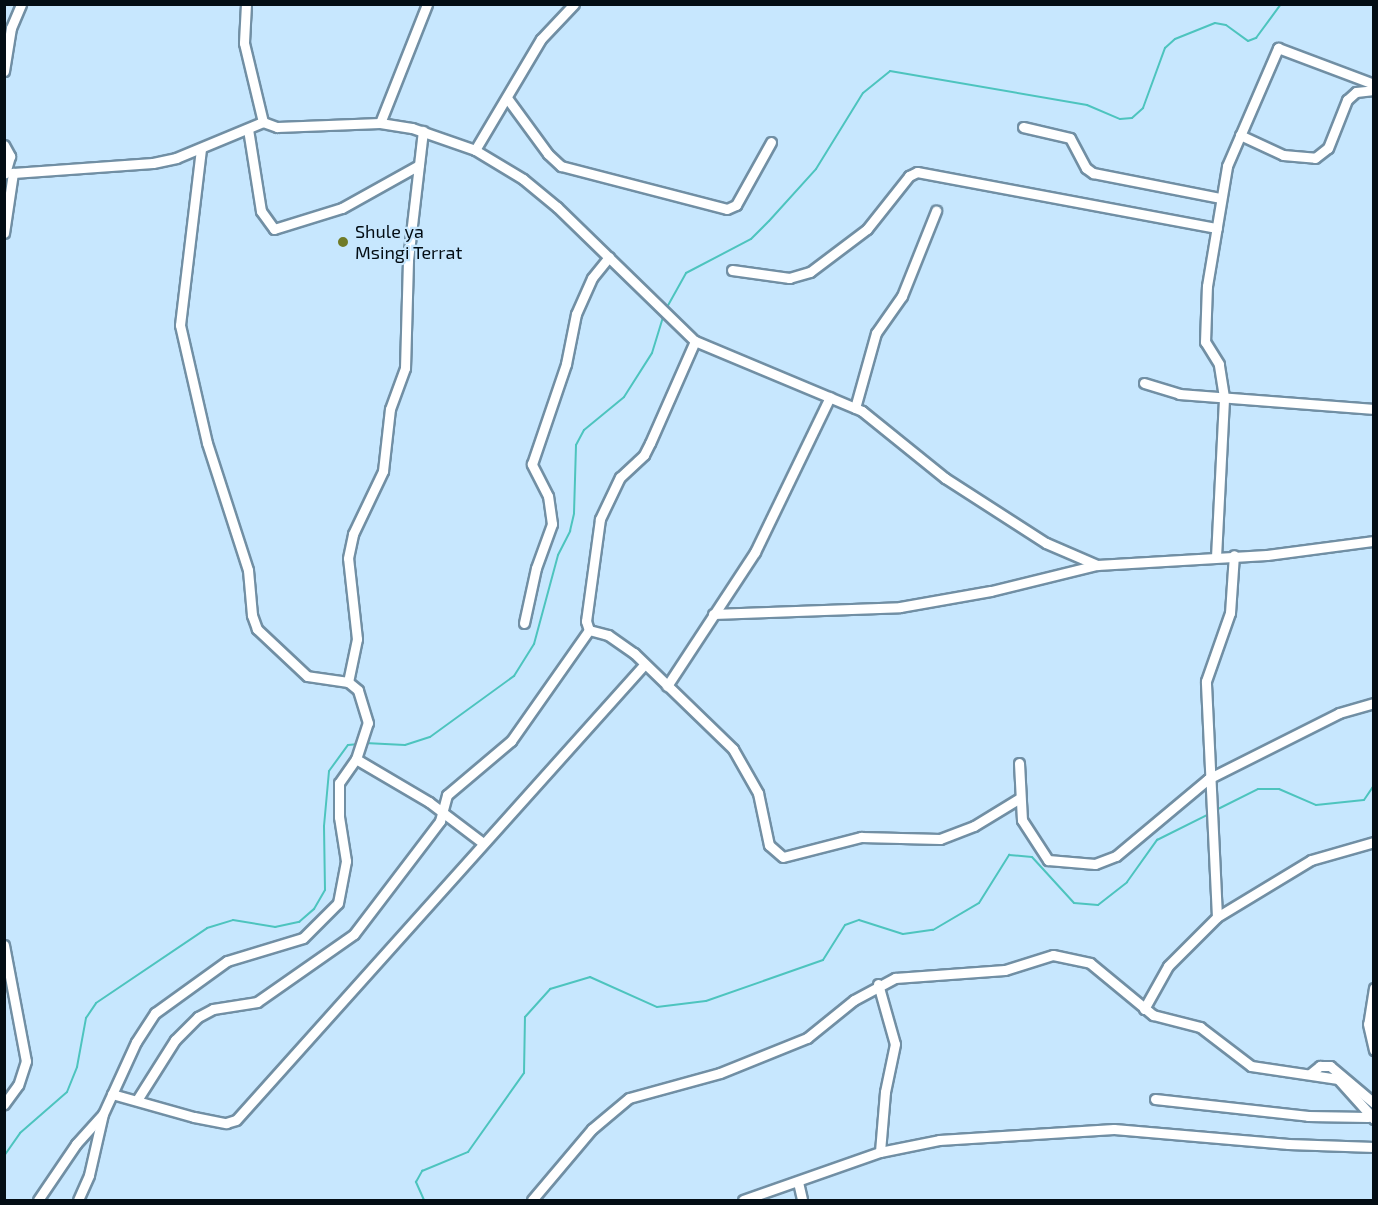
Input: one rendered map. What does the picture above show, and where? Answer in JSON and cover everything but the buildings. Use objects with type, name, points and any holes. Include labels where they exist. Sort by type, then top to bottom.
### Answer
[{"type":"street","points":[[4,71],[8,31],[21,4]]},
{"type":"street","points":[[246,4],[244,42],[263,122]]},
{"type":"street","points":[[380,123],[427,4]]},
{"type":"street","points":[[475,150],[541,39],[574,4]]},
{"type":"street","points":[[1216,557],[1224,397],[1219,363],[1205,342],[1207,286],[1227,166],[1278,48],[1374,84]]},
{"type":"street","points":[[1240,135],[1283,155],[1315,158],[1328,148],[1347,100],[1356,92],[1374,90]]},
{"type":"street","points":[[507,98],[548,154],[561,166],[727,209],[736,205],[771,142]]},
{"type":"street","points":[[7,173],[153,163],[201,149],[263,122],[277,128],[380,123],[423,131],[475,150],[523,178],[609,257],[650,300],[695,341],[855,408],[888,428],[989,509],[1097,565]]},
{"type":"street","points":[[1023,126],[1070,138],[1086,168],[1094,173],[1220,198]]},
{"type":"street","points":[[248,129],[263,220],[274,229],[342,208],[419,165]]},
{"type":"street","points":[[348,682],[357,639],[348,558],[353,534],[383,471],[390,409],[405,368],[408,260],[423,131]]},
{"type":"street","points":[[4,145],[24,173]]},
{"type":"street","points":[[78,1200],[88,1175],[103,1114],[136,1042],[155,1013],[174,996],[227,961],[303,938],[327,917],[338,903],[346,861],[339,817],[339,783],[356,759],[363,743],[368,713],[358,690],[348,682],[307,676],[257,629],[252,615],[248,570],[207,443],[180,326],[201,149]]},
{"type":"street","points":[[4,232],[10,156]]},
{"type":"street","points":[[732,270],[789,278],[802,276],[867,228],[909,176],[917,172],[1217,228]]},
{"type":"street","points":[[855,408],[876,333],[902,296],[936,211]]},
{"type":"street","points":[[524,623],[536,568],[552,524],[548,496],[532,464],[566,363],[576,315],[592,278],[609,257]]},
{"type":"street","points":[[695,341],[644,455],[620,477],[600,519],[586,621],[589,630],[623,645],[733,749],[758,793],[769,844],[783,857],[861,837],[940,839],[974,826],[1020,798]]},
{"type":"street","points":[[1144,383],[1179,394],[1374,409]]},
{"type":"street","points":[[667,686],[755,552],[830,397]]},
{"type":"street","points":[[713,614],[900,607],[1097,565],[1216,557],[1374,542]]},
{"type":"street","points":[[1059,574],[1072,554]]},
{"type":"street","points":[[1217,917],[1208,779],[1206,681],[1230,613],[1234,555]]},
{"type":"street","points":[[137,1100],[175,1040],[198,1017],[213,1009],[257,1002],[343,944],[396,881],[444,813],[447,795],[511,741],[589,630]]},
{"type":"street","points":[[112,1094],[194,1117],[226,1123],[236,1120],[644,665]]},
{"type":"street","points":[[1019,763],[1022,820],[1048,860],[1095,864],[1116,856],[1208,779],[1339,713],[1374,703]]},
{"type":"street","points":[[356,759],[444,813],[483,843]]},
{"type":"street","points":[[1144,1009],[1168,966],[1217,917],[1311,860],[1374,842]]},
{"type":"street","points":[[4,945],[26,1061],[18,1086],[4,1104]]},
{"type":"street","points":[[532,1200],[592,1129],[629,1098],[720,1073],[807,1038],[878,984],[895,978],[932,973],[1005,970],[1041,957],[1064,955],[1096,968],[1153,1015],[1200,1027],[1251,1066],[1338,1079],[1371,1118]]},
{"type":"street","points":[[878,984],[895,1044],[885,1092],[880,1152]]},
{"type":"street","points":[[1374,988],[1371,1024],[1374,1050]]},
{"type":"street","points":[[1310,1074],[1320,1066],[1330,1066],[1374,1103]]},
{"type":"street","points":[[1155,1099],[1308,1116],[1371,1118]]},
{"type":"street","points":[[38,1200],[76,1144],[103,1114]]},
{"type":"street","points":[[743,1200],[880,1152],[939,1140],[1114,1129],[1288,1144],[1374,1147]]},
{"type":"street","points":[[798,1182],[802,1200]]},
{"type":"waterway","points":[[666,309],[686,273],[751,239],[769,221],[816,169],[863,93],[890,71],[1087,105],[1120,119],[1132,118],[1143,108],[1165,48],[1175,39],[1215,23],[1226,25],[1248,41],[1256,38],[1281,4]]},
{"type":"waterway","points":[[365,743],[405,745],[430,737],[514,676],[534,644],[558,555],[570,531],[574,513],[576,445],[584,430],[624,397],[652,353],[664,314]]},
{"type":"waterway","points":[[4,1156],[20,1133],[67,1092],[77,1067],[86,1018],[96,1003],[207,928],[233,920],[275,927],[299,922],[314,909],[325,890],[324,826],[329,771],[348,745],[359,744]]},
{"type":"waterway","points":[[1214,811],[1258,789],[1279,789],[1316,805],[1364,800],[1374,785]]},
{"type":"waterway","points":[[424,1200],[416,1182],[422,1171],[468,1152],[524,1073],[525,1017],[550,989],[590,977],[657,1007],[706,1001],[823,960],[845,925],[859,920],[903,934],[933,930],[979,903],[1009,855],[1032,857],[1074,903],[1098,905],[1127,882],[1157,840],[1209,814]]},
{"type":"place","name":"Shule ya Msingi Terrat","points":[[343,242]]}]
